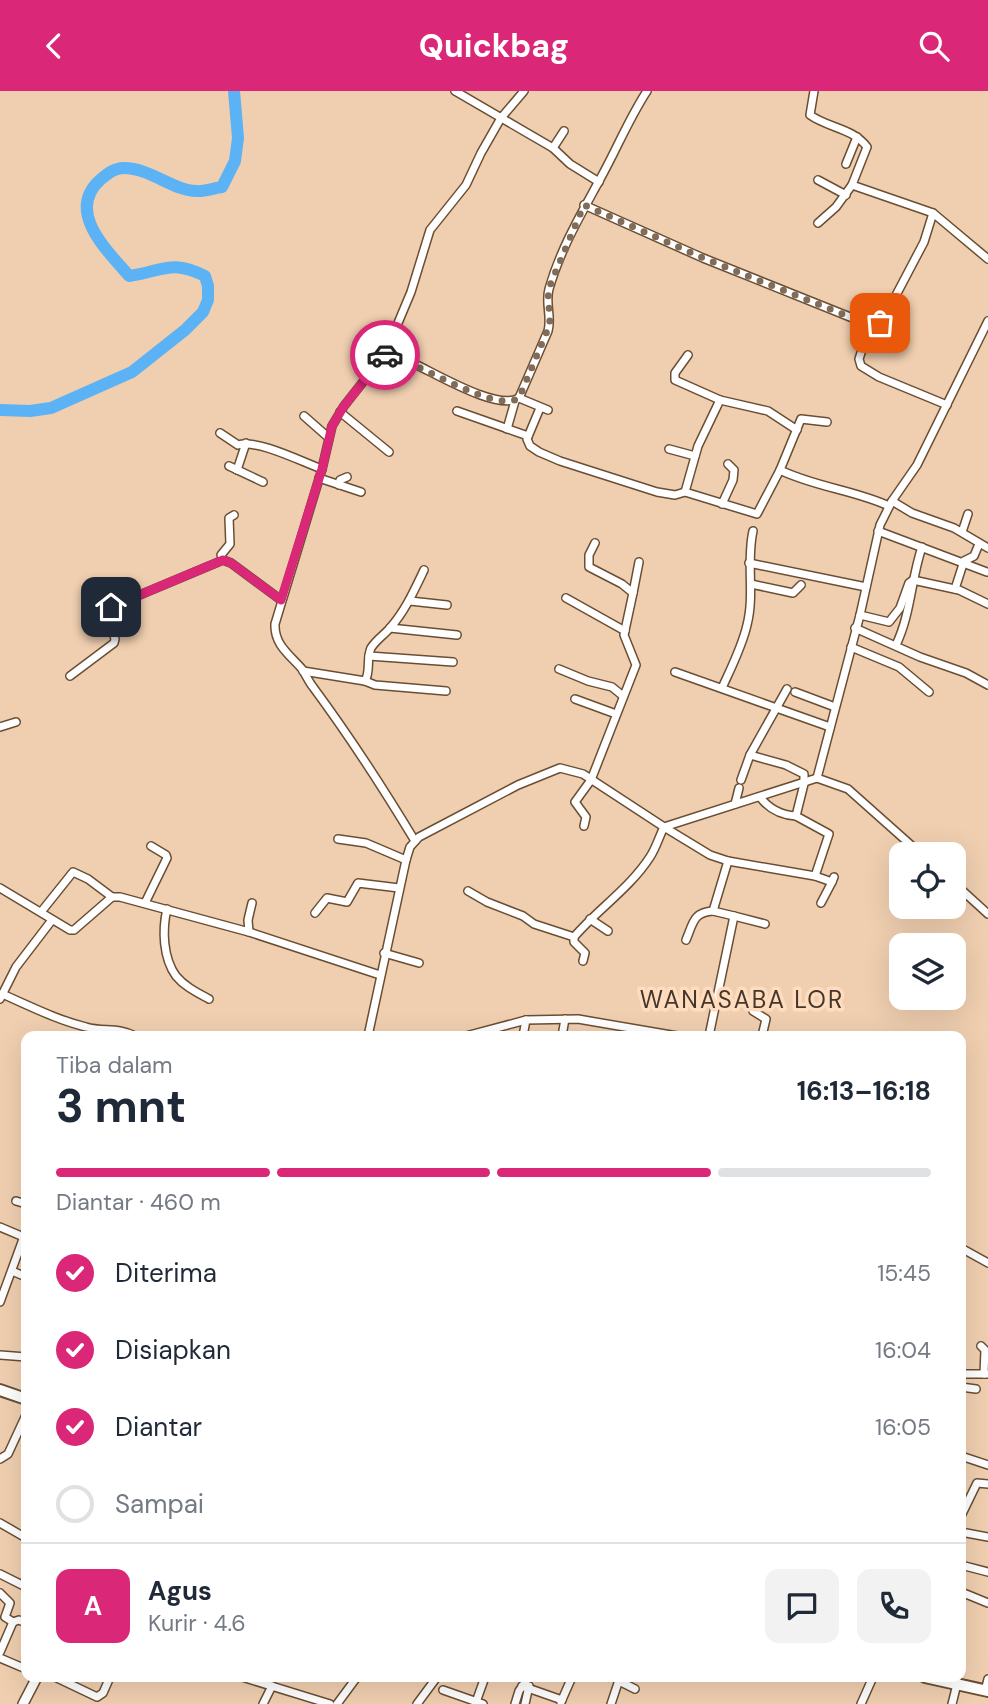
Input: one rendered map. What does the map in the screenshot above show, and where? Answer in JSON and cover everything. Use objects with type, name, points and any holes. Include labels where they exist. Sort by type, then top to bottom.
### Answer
[{"type":"main road","points":[[0,1390],[21,1397]]},
{"type":"main road","points":[[948,1682],[986,1691]]},
{"type":"street","points":[[455,91],[554,148],[570,164],[599,182]]},
{"type":"street","points":[[415,841],[341,724],[305,674],[284,651],[276,637],[275,624],[329,438],[340,412],[385,354],[411,292],[426,237],[466,185],[501,118],[524,91]]},
{"type":"street","points":[[814,91],[810,115],[857,137],[866,144],[867,151],[846,195],[818,223]]},
{"type":"street","points":[[507,429],[550,324],[548,290],[584,205],[646,92]]},
{"type":"street","points":[[554,148],[564,131]]},
{"type":"street","points":[[846,164],[857,137]]},
{"type":"street","points":[[818,180],[846,195]]},
{"type":"street","points":[[852,185],[933,213],[988,260]]},
{"type":"street","points":[[584,205],[703,258],[870,325],[877,325],[883,320],[924,242],[933,213]]},
{"type":"street","points":[[817,779],[860,615],[878,531],[890,504],[916,465],[988,321]]},
{"type":"street","points":[[870,325],[859,359],[861,366],[879,377],[947,405]]},
{"type":"street","points":[[979,337],[988,341]]},
{"type":"street","points":[[385,354],[409,361],[467,391],[517,400],[548,410]]},
{"type":"street","points":[[688,355],[672,382],[720,400],[768,411],[797,430]]},
{"type":"street","points":[[685,492],[695,456],[720,400]]},
{"type":"street","points":[[540,408],[528,436],[530,446],[550,458],[657,492],[675,495],[685,492],[757,514],[780,470],[802,418],[827,422]]},
{"type":"street","points":[[457,411],[528,436]]},
{"type":"street","points":[[340,412],[389,452]]},
{"type":"street","points":[[304,416],[329,438]]},
{"type":"street","points":[[220,433],[238,445],[246,443],[322,469]]},
{"type":"street","points":[[246,443],[233,468],[263,482]]},
{"type":"street","points":[[669,449],[695,456]]},
{"type":"street","points":[[722,504],[734,476],[732,466],[728,464]]},
{"type":"street","points":[[780,470],[813,484],[890,504],[961,532],[988,548]]},
{"type":"street","points":[[339,485],[340,480],[347,477]]},
{"type":"street","points":[[319,478],[361,492]]},
{"type":"street","points":[[961,532],[968,514]]},
{"type":"street","points":[[223,560],[221,555],[230,544],[229,518],[233,515]]},
{"type":"street","points":[[722,688],[747,625],[753,531]]},
{"type":"street","points":[[878,531],[987,572]]},
{"type":"street","points":[[595,543],[589,555],[589,567],[622,584],[633,593]]},
{"type":"street","points":[[955,589],[965,559],[974,556],[979,544]]},
{"type":"street","points":[[896,645],[906,621],[922,547]]},
{"type":"street","points":[[70,676],[114,643],[107,614],[111,607],[223,560],[281,600]]},
{"type":"street","points":[[584,826],[586,817],[575,801],[591,780],[636,665],[626,645],[625,631],[639,562]]},
{"type":"street","points":[[749,563],[866,587]]},
{"type":"street","points":[[365,681],[372,647],[410,601],[424,570]]},
{"type":"street","points":[[913,579],[955,589],[988,604]]},
{"type":"street","points":[[860,615],[889,622],[897,614],[913,579]]},
{"type":"street","points":[[751,584],[793,593],[801,585]]},
{"type":"street","points":[[566,598],[625,631]]},
{"type":"street","points":[[410,601],[447,605]]},
{"type":"street","points":[[390,628],[457,635]]},
{"type":"street","points":[[855,628],[920,657],[966,673],[988,685]]},
{"type":"street","points":[[851,647],[899,667],[929,692]]},
{"type":"street","points":[[369,656],[453,662]]},
{"type":"street","points":[[559,669],[612,687],[623,696]]},
{"type":"street","points":[[675,672],[830,727]]},
{"type":"street","points":[[305,674],[365,681],[375,685],[446,691]]},
{"type":"street","points":[[735,804],[750,755],[776,707],[791,691],[835,707]]},
{"type":"street","points":[[575,699],[617,715]]},
{"type":"street","points":[[0,727],[16,722]]},
{"type":"street","points":[[750,755],[804,774],[796,816]]},
{"type":"street","points":[[368,1031],[399,888],[406,860],[415,841],[553,769],[572,770],[591,780],[704,853],[729,861],[833,879],[821,903]]},
{"type":"street","points":[[583,961],[585,953],[574,942],[574,937],[631,881],[652,855],[664,827],[817,779],[848,789],[908,842]]},
{"type":"street","points":[[761,796],[767,806],[829,832],[815,876]]},
{"type":"street","points":[[338,839],[366,843],[406,860]]},
{"type":"street","points":[[145,903],[167,857],[151,846]]},
{"type":"street","points":[[713,911],[729,861]]},
{"type":"street","points":[[41,912],[73,872],[88,879],[112,897],[145,903],[249,932],[380,975]]},
{"type":"street","points":[[315,913],[327,898],[347,902],[358,883],[399,888]]},
{"type":"street","points":[[0,888],[64,928],[74,930],[112,897]]},
{"type":"street","points":[[468,891],[476,897],[523,916],[534,924],[574,937]]},
{"type":"street","points":[[966,894],[988,914]]},
{"type":"street","points":[[249,932],[248,920],[252,903]]},
{"type":"street","points":[[167,909],[163,932],[173,969],[190,989],[209,999]]},
{"type":"street","points":[[686,940],[697,915],[703,911],[765,924]]},
{"type":"street","points":[[710,1031],[734,916]]},
{"type":"street","points":[[590,919],[608,931]]},
{"type":"street","points":[[52,921],[16,967],[1,997],[71,1023],[97,1030],[121,1031]]},
{"type":"street","points":[[384,953],[419,963]]},
{"type":"street","points":[[753,1011],[766,1019],[763,1031]]},
{"type":"street","points":[[563,1031],[565,1019]]},
{"type":"street","points":[[485,1031],[526,1020],[565,1019],[588,1020],[649,1031]]},
{"type":"street","points":[[524,1031],[526,1020]]},
{"type":"street","points":[[16,1201],[21,1202]]},
{"type":"street","points":[[0,1227],[21,1236]]},
{"type":"street","points":[[0,1299],[21,1250]]},
{"type":"street","points":[[966,1251],[988,1263]]},
{"type":"street","points":[[12,1271],[21,1275]]},
{"type":"street","points":[[966,1374],[986,1374],[985,1350],[981,1346]]},
{"type":"street","points":[[0,1355],[21,1357]]},
{"type":"street","points":[[966,1388],[976,1389]]},
{"type":"street","points":[[0,1459],[8,1454],[21,1426]]},
{"type":"street","points":[[966,1458],[988,1465]]},
{"type":"street","points":[[966,1505],[975,1486],[985,1483],[988,1474]]},
{"type":"street","points":[[0,1523],[21,1535]]},
{"type":"street","points":[[966,1533],[988,1537]]},
{"type":"street","points":[[966,1566],[988,1572]]},
{"type":"street","points":[[0,1574],[21,1582]]},
{"type":"street","points":[[0,1593],[10,1601],[5,1615],[13,1622]]},
{"type":"street","points":[[966,1594],[988,1603]]},
{"type":"street","points":[[0,1652],[13,1622],[21,1621]]},
{"type":"street","points":[[0,1658],[21,1667]]},
{"type":"street","points":[[986,1691],[988,1679]]},
{"type":"street","points":[[23,1704],[34,1682]]},
{"type":"street","points":[[66,1682],[97,1697],[103,1693],[108,1682]]},
{"type":"street","points":[[259,1682],[330,1704]]},
{"type":"street","points":[[337,1704],[353,1682]]},
{"type":"street","points":[[417,1704],[433,1682]]},
{"type":"street","points":[[443,1690],[480,1703],[484,1682]]},
{"type":"street","points":[[515,1704],[527,1682]]},
{"type":"street","points":[[525,1688],[561,1702],[570,1682]]},
{"type":"street","points":[[611,1704],[619,1682]]},
{"type":"street","points":[[624,1682],[635,1689]]},
{"type":"street","points":[[860,1704],[871,1682]]},
{"type":"street","points":[[952,1704],[957,1684]]},
{"type":"street","points":[[263,1704],[272,1686]]},
{"type":"street","points":[[525,1688],[525,1704]]},
{"type":"street","points":[[450,1704],[453,1695]]},
{"type":"waterway","points":[[0,410],[30,411],[51,408],[132,372],[185,330],[203,312],[208,300],[205,276],[175,267],[129,276],[101,243],[88,218],[87,205],[90,192],[100,180],[120,168],[134,169],[188,190],[202,191],[222,187],[235,161],[238,138],[234,91]]},
{"type":"way so far","points":[[385,355],[409,361],[467,391],[510,401],[519,398],[550,324],[548,290],[584,205],[797,297],[870,325],[880,323]]},
{"type":"district","name":"WANASABA LOR","points":[[742,999]]},
{"type":"route","points":[[111,607],[223,560],[281,600],[322,469],[332,426],[344,406],[385,355]]}]
